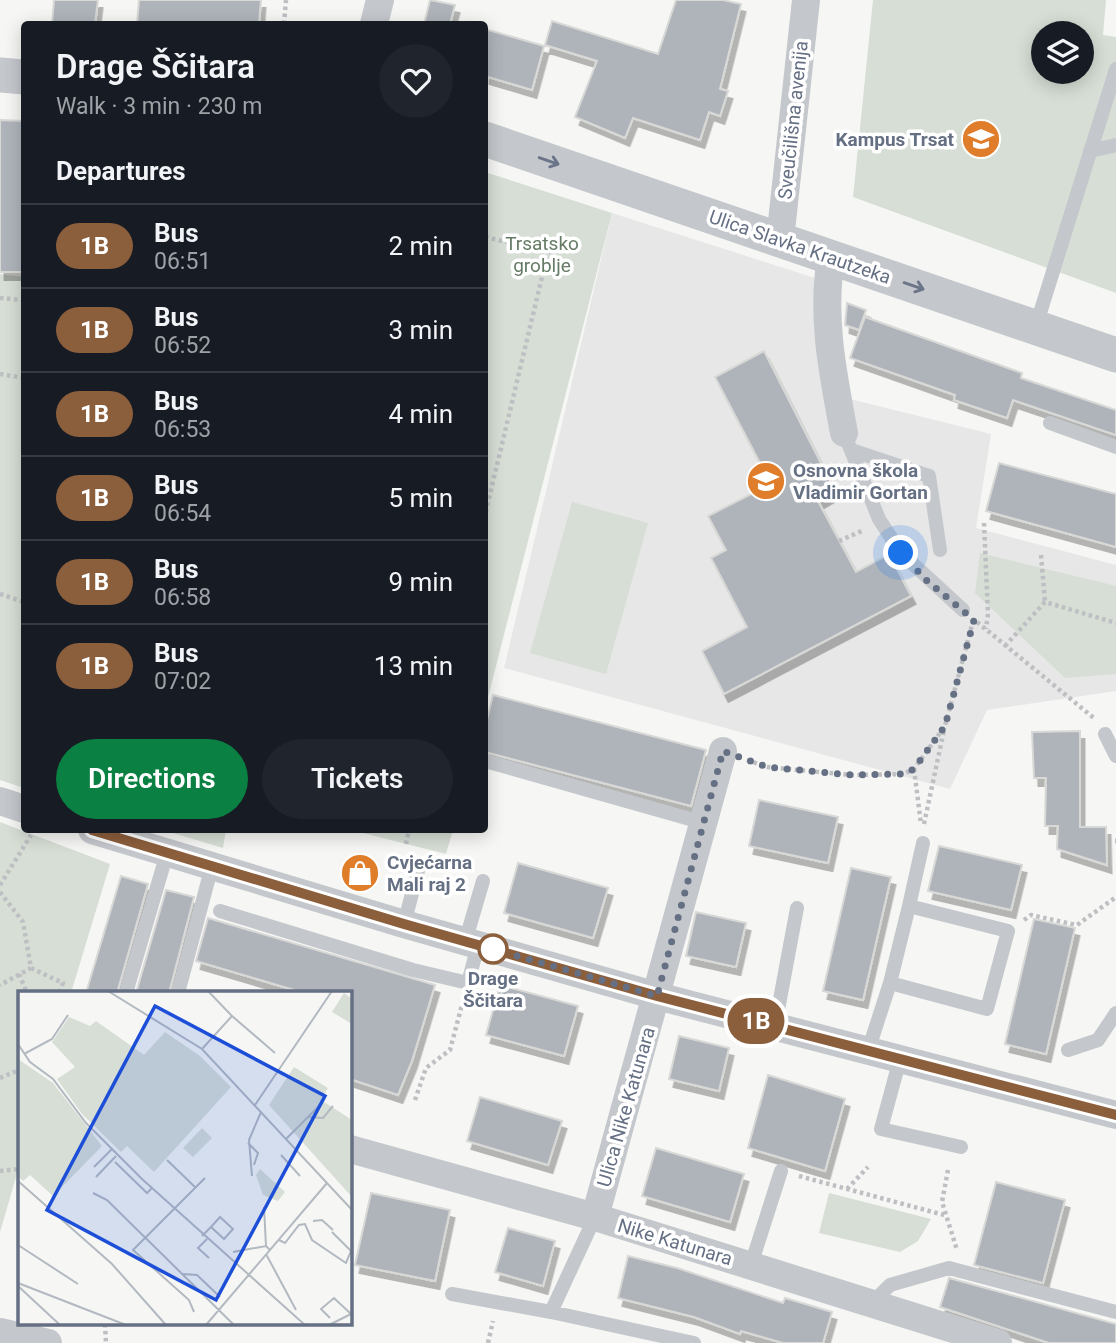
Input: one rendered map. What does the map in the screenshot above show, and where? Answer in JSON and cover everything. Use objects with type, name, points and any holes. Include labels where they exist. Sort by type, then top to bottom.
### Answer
[{"type":"street","points":[[375,21],[380,0]]},
{"type":"street","name":"Sveučilišna avenija","points":[[780,240],[806,0]]},
{"type":"street","points":[[0,75],[21,77]]},
{"type":"street","name":"Ulica Slavka Krautzeka","points":[[488,140],[1116,355]]},
{"type":"street","points":[[831,257],[826,288],[828,345],[848,442]]},
{"type":"street","name":"Ulica Nike Katunara","points":[[595,1217],[723,751]]},
{"type":"street","points":[[0,801],[21,808]]},
{"type":"street","points":[[102,833],[404,924],[657,996],[1116,1115]]},
{"type":"street","name":"Nike Katunara","points":[[352,1150],[595,1217],[998,1343]]},
{"type":"street","points":[[0,1332],[48,1343]]},
{"type":"lane","points":[[1035,327],[1116,69]]},
{"type":"lane","points":[[1090,151],[1116,145]]},
{"type":"lane","points":[[1050,423],[1116,447]]},
{"type":"lane","points":[[848,442],[929,475],[940,550]]},
{"type":"lane","points":[[848,442],[879,519],[901,553],[968,615]]},
{"type":"lane","points":[[1105,734],[1116,757]]},
{"type":"lane","points":[[488,762],[704,823]]},
{"type":"lane","points":[[868,1051],[890,983],[923,842]]},
{"type":"lane","points":[[127,991],[167,853]]},
{"type":"lane","points":[[179,991],[212,866]]},
{"type":"lane","points":[[404,924],[419,867]]},
{"type":"lane","points":[[220,911],[413,970],[468,983],[483,881]]},
{"type":"lane","points":[[890,983],[987,1009],[1007,931],[909,906]]},
{"type":"lane","points":[[775,1026],[797,908]]},
{"type":"lane","points":[[1068,1050],[1098,1040],[1116,1013]]},
{"type":"lane","points":[[900,1059],[881,1129],[961,1147]]},
{"type":"lane","points":[[751,1265],[781,1171]]},
{"type":"lane","points":[[551,1312],[595,1217]]},
{"type":"lane","points":[[872,1303],[890,1285],[949,1268],[1116,1312]]},
{"type":"lane","points":[[452,1294],[694,1343]]},
{"type":"path","points":[[284,21],[286,0]]},
{"type":"path","points":[[488,238],[548,252],[488,503]]},
{"type":"path","points":[[0,298],[21,300]]},
{"type":"path","points":[[0,374],[21,378]]},
{"type":"path","points":[[984,523],[988,614],[985,630]]},
{"type":"path","points":[[1005,646],[1045,601],[1041,555]]},
{"type":"path","points":[[0,594],[21,601]]},
{"type":"path","points":[[1045,601],[1116,623]]},
{"type":"path","points":[[914,769],[922,831],[968,615],[1093,716],[1105,734]]},
{"type":"path","points":[[723,751],[779,768],[852,775],[903,774],[914,769],[945,726]]},
{"type":"path","points":[[0,885],[33,833]]},
{"type":"path","points":[[406,844],[408,833]]},
{"type":"path","points":[[0,892],[23,922],[31,968]]},
{"type":"path","points":[[1007,931],[1031,915],[1077,925],[1116,897]]},
{"type":"path","points":[[0,985],[31,968]]},
{"type":"path","points":[[31,968],[63,983],[60,991]]},
{"type":"path","points":[[19,974],[26,991]]},
{"type":"path","points":[[415,1100],[426,1069],[450,1050],[468,983]]},
{"type":"path","points":[[0,1077],[18,1070]]},
{"type":"path","points":[[847,1189],[868,1167]]},
{"type":"path","points":[[0,1171],[18,1169]]},
{"type":"path","points":[[948,1170],[942,1202],[958,1254]]},
{"type":"path","points":[[781,1171],[944,1215]]},
{"type":"shaded area","name":"Osnovna škola Vladimir Gortan","points":[[612,213],[815,278],[838,396],[991,434],[976,528],[1116,565],[1116,691],[987,710],[950,789],[504,668]]},
{"type":"green space","name":"Kampus Trsat","points":[[873,0],[1106,0],[1103,35],[1116,37],[1116,293],[853,197]]},
{"type":"green space","name":"Trsatsko groblje","points":[[488,173],[612,213],[488,697]]},
{"type":"green space","points":[[0,274],[21,277],[21,787],[0,780]]},
{"type":"green space","points":[[572,502],[648,523],[606,674],[530,653]]},
{"type":"green space","points":[[980,553],[1116,586],[1116,674],[1065,678],[975,593]]},
{"type":"green space","points":[[0,822],[21,830],[21,833],[29,833],[110,864],[72,991],[18,991],[18,1170],[0,1232]]},
{"type":"green space","points":[[173,833],[226,833],[223,848]]},
{"type":"green space","points":[[363,833],[452,833],[446,854]]},
{"type":"green space","points":[[829,1193],[931,1219],[918,1241],[900,1252],[819,1233]]},
{"type":"building","points":[[54,0],[98,0],[95,21],[52,21]]},
{"type":"building","points":[[139,0],[261,0],[259,21],[137,21]]},
{"type":"building","points":[[430,0],[455,5],[451,21],[425,21]]},
{"type":"building","points":[[676,0],[723,0],[741,4],[720,89],[728,91],[720,116],[709,112],[700,140],[633,118],[625,138],[575,117],[597,61],[545,45],[552,21],[658,54]]},
{"type":"building","points":[[488,30],[544,46],[532,90],[488,77]]},
{"type":"building","points":[[0,120],[21,121],[21,272],[0,272]]},
{"type":"building","points":[[847,303],[866,310],[859,330],[845,325]]},
{"type":"building","points":[[865,317],[1022,373],[1021,378],[1116,410],[1116,435],[1013,400],[1007,418],[954,400],[955,395],[850,358]]},
{"type":"building","points":[[764,351],[835,491],[818,501],[856,572],[889,554],[911,596],[724,694],[702,651],[747,627],[711,558],[726,550],[708,516],[771,484],[715,377]]},
{"type":"building","points":[[999,463],[1116,494],[1116,547],[986,511]]},
{"type":"building","points":[[493,695],[706,750],[691,806],[488,753],[488,716]]},
{"type":"building","points":[[1080,731],[1080,827],[1106,827],[1107,865],[1057,849],[1058,826],[1045,826],[1046,778],[1034,778],[1032,732]]},
{"type":"building","points":[[759,800],[838,817],[828,863],[749,846]]},
{"type":"building","points":[[939,846],[1022,865],[1011,910],[928,891]]},
{"type":"building","points":[[518,863],[608,888],[593,938],[504,913]]},
{"type":"building","points":[[851,868],[891,877],[863,1000],[823,991]]},
{"type":"building","points":[[121,876],[148,884],[118,991],[87,991]]},
{"type":"building","points":[[166,890],[194,897],[170,991],[137,991]]},
{"type":"building","points":[[696,912],[746,923],[736,967],[686,956]]},
{"type":"building","points":[[208,918],[435,985],[412,1061],[398,1095],[352,1080],[352,991],[297,991],[196,961]]},
{"type":"building","points":[[1034,919],[1075,928],[1046,1054],[1005,1044]]},
{"type":"building","points":[[500,985],[578,1006],[564,1056],[486,1035]]},
{"type":"building","points":[[679,1036],[729,1048],[719,1091],[669,1079]]},
{"type":"building","points":[[768,1075],[845,1099],[825,1171],[748,1148]]},
{"type":"building","points":[[480,1097],[562,1121],[548,1165],[467,1141]]},
{"type":"building","points":[[656,1148],[744,1174],[730,1222],[642,1196]]},
{"type":"building","points":[[996,1182],[1065,1200],[1043,1283],[974,1265]]},
{"type":"building","points":[[371,1193],[450,1210],[435,1281],[355,1265]]},
{"type":"building","points":[[508,1228],[555,1241],[543,1286],[495,1272]]},
{"type":"building","points":[[628,1256],[677,1268],[783,1303],[785,1298],[832,1312],[823,1343],[783,1343],[741,1331],[740,1334],[694,1317],[618,1298]]},
{"type":"building","points":[[949,1278],[1116,1324],[1116,1343],[1049,1343],[940,1307]]},
{"type":"bus line","name":"1B","points":[[102,833],[404,924],[657,996],[1116,1115]]},
{"type":"place","name":"Kampus Trsat","points":[[981,139]]},
{"type":"place","name":"Osnovna škola Vladimir Gortan","points":[[766,481]]},
{"type":"place","name":"Cvjećarna Mali raj 2","points":[[360,873]]},
{"type":"place","name":"Drage Ščitara","points":[[493,949]]},
{"type":"route","points":[[493,949],[657,996],[723,751],[767,767],[809,771],[852,775],[903,774],[914,769],[945,726],[974,620],[925,579],[901,553]]}]
